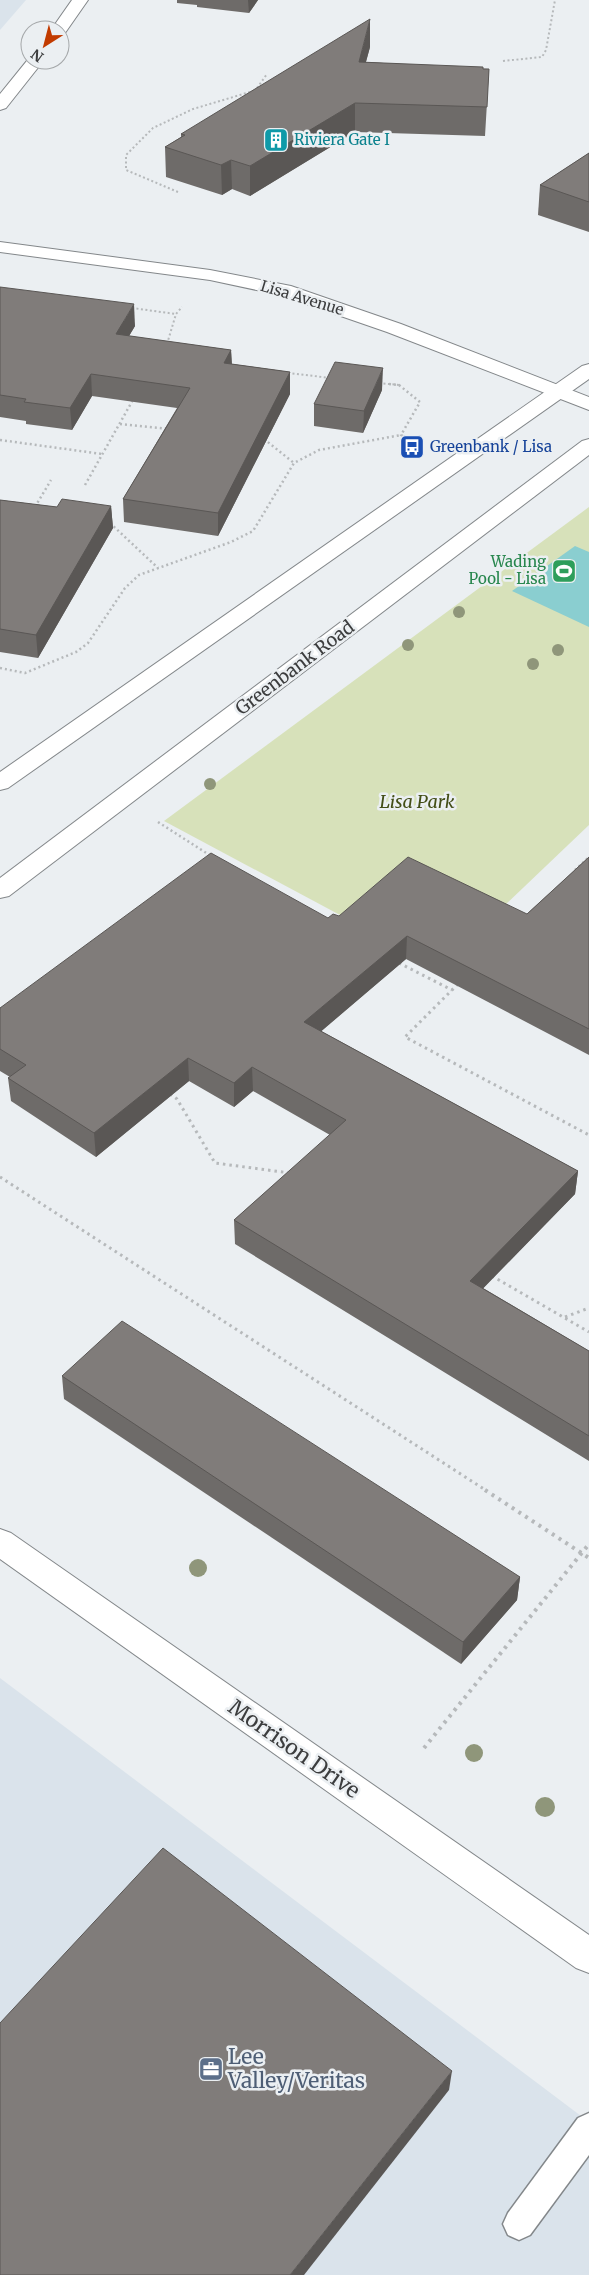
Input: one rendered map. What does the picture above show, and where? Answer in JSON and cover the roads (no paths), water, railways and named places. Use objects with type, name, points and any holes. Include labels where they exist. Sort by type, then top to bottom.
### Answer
[{"type":"main road","points":[[67,20],[80,0]]},
{"type":"main road","points":[[0,105],[28,70]]},
{"type":"main road","name":"Lisa Avenue","points":[[0,247],[210,275],[284,290],[394,328],[589,404]]},
{"type":"main road","points":[[0,784],[589,370]]},
{"type":"main road","name":"Greenbank Road","points":[[0,890],[589,445]]},
{"type":"main road","name":"Morrison Drive","points":[[0,1542],[589,1956]]},
{"type":"lane","points":[[519,2224],[589,2129]]},
{"type":"water","name":"Wading Pool - Lisa","points":[[575,546],[589,552],[589,627],[512,591]]},
{"type":"place","name":"Riviera Gate I","points":[[276,140]]},
{"type":"place","name":"Greenbank / Lisa","points":[[412,447]]},
{"type":"place","name":"Wading Pool - Lisa","points":[[564,571]]},
{"type":"place","name":"Lee Valley/Veritas","points":[[211,2069]]},
{"type":"park label","name":"Lisa Park","points":[[417,802]]}]
